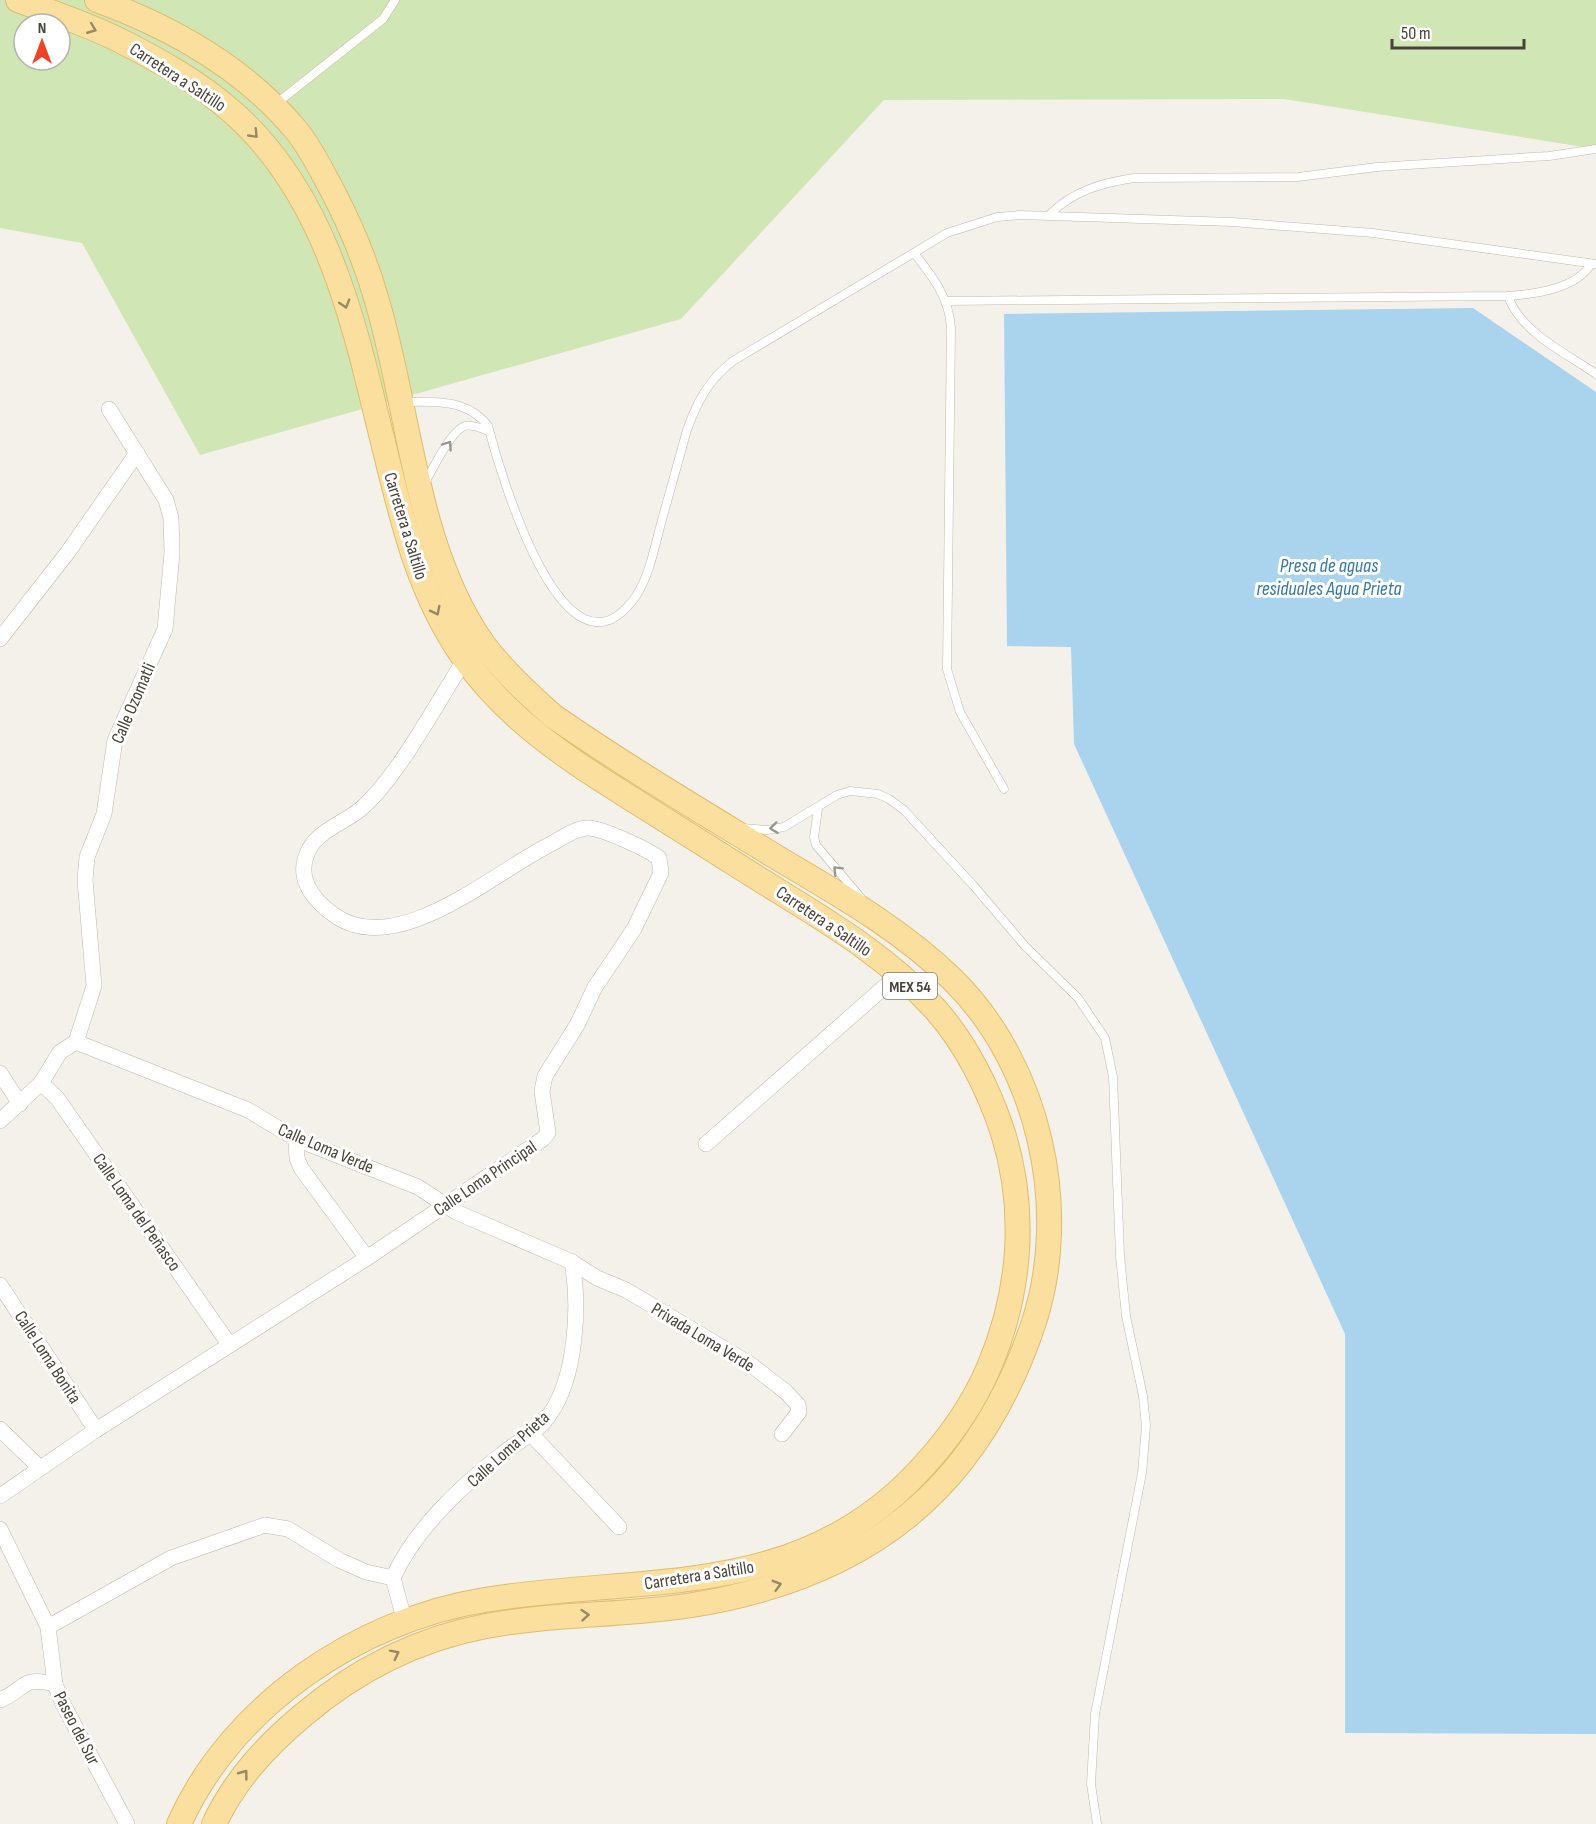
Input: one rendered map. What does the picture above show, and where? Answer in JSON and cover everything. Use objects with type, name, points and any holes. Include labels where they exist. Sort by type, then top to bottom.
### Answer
[{"type":"main road","name":"Carretera a Saltillo","points":[[18,0],[117,39],[201,87],[251,131],[286,171],[307,206],[332,260],[378,421],[409,549],[442,622],[465,659],[508,710],[561,755],[830,922],[865,946],[934,1008],[952,1030],[985,1087],[1008,1150],[1017,1201],[1017,1271],[1011,1305],[988,1371],[945,1441],[911,1480],[852,1528],[790,1558],[737,1573],[684,1581],[485,1600],[405,1622],[358,1643],[323,1663],[262,1710],[216,1761],[179,1824]]},
{"type":"main road","name":"Carretera a Saltillo","points":[[98,0],[135,14],[221,63],[255,87],[297,131],[316,161],[358,246],[377,301],[436,547],[451,584],[484,645],[528,695],[560,721],[725,826],[874,915],[955,981],[998,1038],[1017,1074],[1030,1108],[1046,1167],[1048,1235],[1039,1306],[1013,1379],[963,1458],[901,1523],[866,1547],[802,1578],[742,1595],[689,1606],[489,1625],[403,1650],[336,1689],[288,1728],[243,1774],[214,1824]]},
{"type":"street","name":"Calle Ozomatli","points":[[76,1042],[94,986],[86,880],[87,857],[104,814],[115,740],[160,642],[168,616],[171,518],[166,500],[110,409]]},
{"type":"street","points":[[0,639],[68,552],[137,453]]},
{"type":"street","name":"Calle Loma Principal","points":[[0,1496],[96,1430],[367,1258],[546,1136],[549,1125],[542,1092],[545,1076],[578,1024],[595,987],[619,955],[634,928],[662,868],[662,862],[655,855],[587,828],[527,855],[419,920],[385,927],[365,927],[337,916],[310,893],[305,878],[306,854],[312,845],[362,808],[376,793],[404,755],[465,659]]},
{"type":"street","points":[[706,1144],[898,975]]},
{"type":"street","points":[[0,1121],[41,1083],[60,1052],[76,1042]]},
{"type":"street","name":"Calle Loma Verde","points":[[76,1042],[248,1110],[296,1139],[418,1187],[444,1204],[572,1262]]},
{"type":"street","points":[[0,1073],[20,1104]]},
{"type":"street","name":"Calle Loma del Peñasco","points":[[41,1083],[57,1098],[229,1344]]},
{"type":"street","points":[[296,1139],[301,1168],[367,1258]]},
{"type":"street","name":"Calle Loma Prieta","points":[[393,1578],[421,1530],[501,1455],[531,1434],[549,1415],[561,1395],[566,1378],[576,1305],[572,1262]]},
{"type":"street","name":"Privada Loma Verde","points":[[572,1262],[597,1278],[626,1290],[750,1364],[776,1383],[798,1408],[796,1417],[782,1434]]},
{"type":"street","name":"Calle Loma Bonita","points":[[0,1285],[96,1430]]},
{"type":"street","points":[[0,1429],[40,1468]]},
{"type":"street","points":[[531,1434],[619,1527]]},
{"type":"street","points":[[48,1627],[152,1567],[265,1525],[288,1529],[366,1572],[393,1578],[405,1622]]},
{"type":"street","name":"Paseo del Sur","points":[[0,1529],[48,1627],[55,1684],[127,1824]]},
{"type":"street","points":[[0,1700],[26,1682],[38,1680],[55,1684]]},
{"type":"lane","points":[[273,106],[382,19],[395,0]]},
{"type":"lane","points":[[1048,215],[1076,193],[1108,182],[1134,178],[1288,177],[1596,149]]},
{"type":"lane","points":[[401,402],[441,402],[465,408],[483,419],[533,553],[555,592],[566,607],[580,618],[593,622],[608,622],[622,613],[637,594],[649,567],[687,430],[693,412],[711,381],[733,361],[947,233],[972,223],[997,217],[1048,215],[1232,222],[1373,233],[1594,264]]},
{"type":"lane","points":[[914,253],[937,282],[946,301],[951,328],[948,669],[960,712],[1004,789]]},
{"type":"lane","points":[[946,301],[1508,297],[1525,295],[1573,281],[1594,264]]},
{"type":"lane","points":[[1508,297],[1518,316],[1529,328],[1596,374]]},
{"type":"lane","points":[[422,489],[443,451],[461,429],[472,426],[489,431]]},
{"type":"lane","points":[[725,826],[775,829],[818,809],[837,795],[864,791],[878,794],[904,810],[974,885],[1025,946],[1078,998],[1105,1038],[1111,1057],[1120,1257],[1126,1316],[1143,1396],[1146,1426],[1142,1473],[1095,1714],[1091,1784],[1097,1824]]},
{"type":"lane","points":[[818,809],[814,837],[816,846],[874,915]]},
{"type":"green space","points":[[0,0],[1596,0],[1596,149],[1284,99],[884,100],[681,319],[200,455],[82,243],[0,228]]},
{"type":"water","name":"Presa de aguas residuales Agua Prieta","points":[[1473,308],[1596,392],[1596,1734],[1345,1733],[1345,1334],[1074,744],[1071,647],[1007,646],[1004,314]]}]
